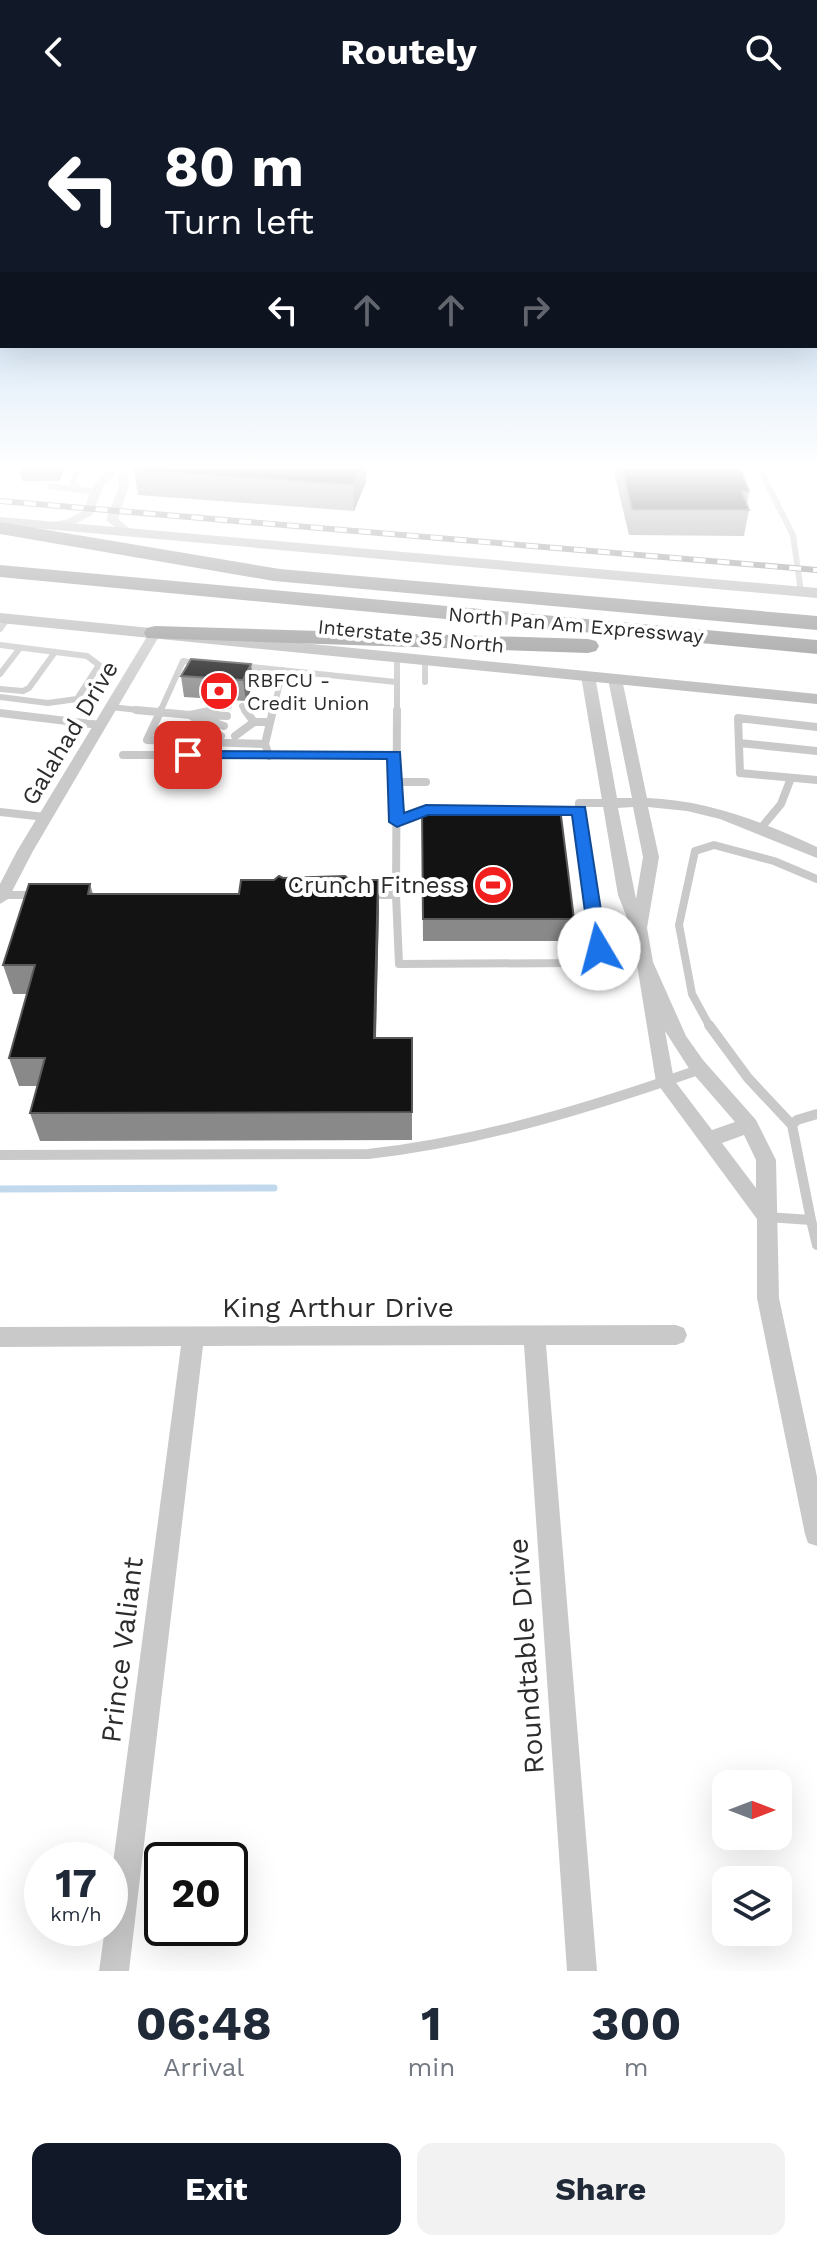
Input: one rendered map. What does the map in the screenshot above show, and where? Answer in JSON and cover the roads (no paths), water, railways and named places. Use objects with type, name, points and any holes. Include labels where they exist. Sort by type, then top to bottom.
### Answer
[{"type":"highway","name":"North Pan Am Expressway","points":[[57,555],[817,623]]},
{"type":"highway","points":[[160,555],[278,575]]},
{"type":"highway","name":"North Pan Am Expressway","points":[[0,571],[817,647]]},
{"type":"highway","points":[[155,633],[661,648],[817,657]]},
{"type":"main road","points":[[384,555],[809,592]]},
{"type":"main road","name":"Interstate 35 North","points":[[3,622],[155,633],[817,699]]},
{"type":"street","name":"Galahad Drive","points":[[1,897],[155,633]]},
{"type":"street","points":[[588,676],[626,895],[639,928],[665,1082],[767,1217]]},
{"type":"street","points":[[615,679],[651,857],[639,928]]},
{"type":"street","points":[[610,803],[667,804],[712,812],[761,828],[817,853]]},
{"type":"street","points":[[642,953],[685,1050],[749,1125],[760,1141],[766,1160],[768,1298],[817,1534]]},
{"type":"street","points":[[710,1139],[749,1125]]},
{"type":"street","name":"King Arthur Drive","points":[[0,1337],[676,1335]]},
{"type":"street","name":"Roundtable Drive","points":[[534,1336],[582,1971]]},
{"type":"street","name":"Prince Valiant","points":[[114,1971],[193,1338]]},
{"type":"lane","points":[[799,555],[809,592]]},
{"type":"lane","points":[[0,645],[87,656],[99,665],[77,699],[48,703],[0,697]]},
{"type":"lane","points":[[0,674],[20,648]]},
{"type":"lane","points":[[0,689],[23,691],[29,688],[55,652]]},
{"type":"lane","points":[[397,657],[395,782],[399,964],[574,963],[599,949],[642,953]]},
{"type":"lane","points":[[425,660],[425,682]]},
{"type":"lane","points":[[211,664],[183,661],[147,740],[265,744]]},
{"type":"lane","points":[[225,665],[396,682]]},
{"type":"lane","points":[[269,756],[265,744],[283,670]]},
{"type":"lane","points":[[111,707],[225,721]]},
{"type":"lane","points":[[0,713],[100,725]]},
{"type":"lane","points":[[190,715],[225,721]]},
{"type":"lane","points":[[190,715],[225,721]]},
{"type":"lane","points":[[817,727],[738,718],[740,773],[817,780]]},
{"type":"lane","points":[[239,721],[270,722]]},
{"type":"lane","points":[[239,721],[254,722]]},
{"type":"lane","points":[[239,721],[254,722]]},
{"type":"lane","points":[[739,743],[817,751]]},
{"type":"lane","points":[[123,755],[395,755]]},
{"type":"lane","points":[[761,828],[781,804],[791,778]]},
{"type":"lane","points":[[395,782],[426,782]]},
{"type":"lane","points":[[599,949],[579,803],[610,803]]},
{"type":"lane","points":[[397,822],[426,810],[440,810]]},
{"type":"lane","points":[[543,810],[579,810]]},
{"type":"lane","points":[[0,812],[45,817]]},
{"type":"lane","points":[[817,879],[774,861],[714,845],[695,851],[679,925],[692,994],[707,1021],[748,1078],[792,1125],[817,1245]]},
{"type":"lane","points":[[1,897],[46,895]]},
{"type":"lane","points":[[358,895],[396,895]]},
{"type":"lane","points":[[0,1155],[368,1154],[414,1150],[484,1136],[701,1069]]},
{"type":"lane","points":[[792,1125],[797,1120],[817,1114]]},
{"type":"lane","points":[[767,1217],[811,1220]]},
{"type":"waterway","points":[[0,1189],[274,1188]]},
{"type":"railway","points":[[641,555],[817,570]]},
{"type":"place","name":"RBFCU - Credit Union","points":[[219,691]]},
{"type":"place","name":"Crunch Fitness","points":[[493,885]]}]
